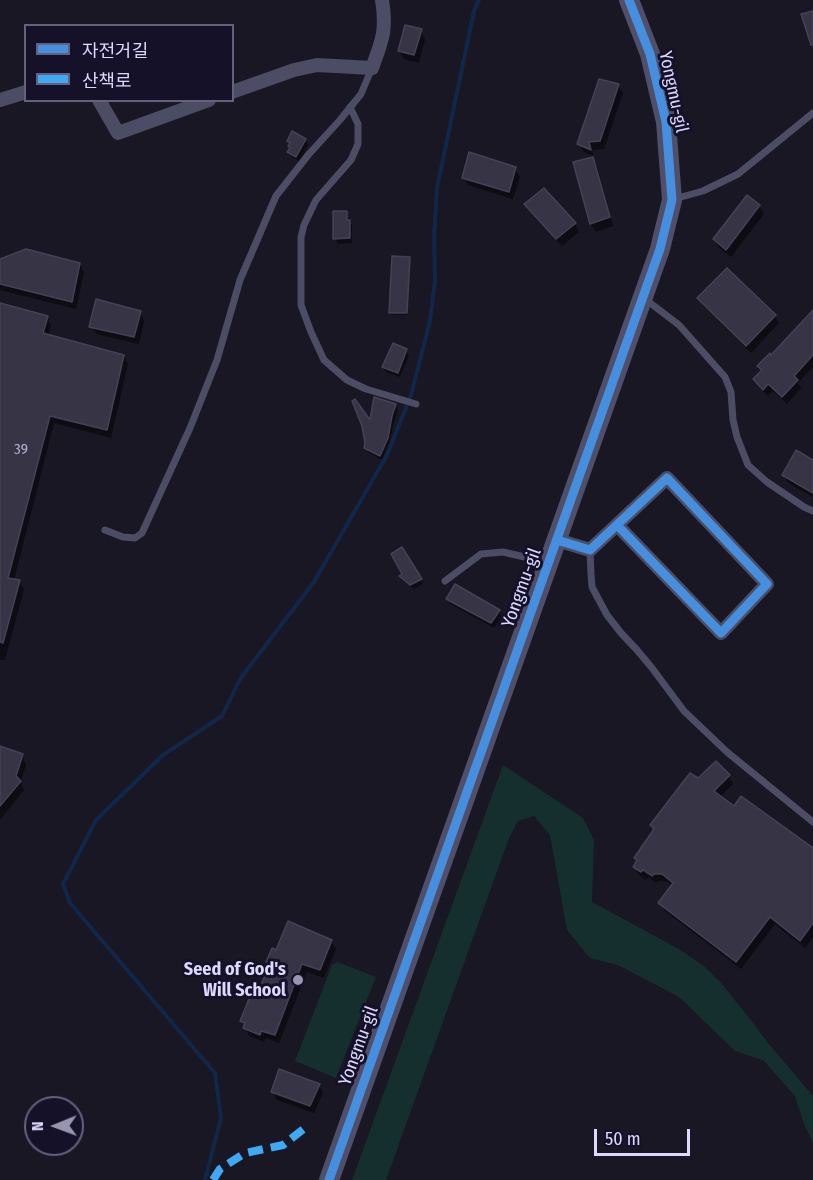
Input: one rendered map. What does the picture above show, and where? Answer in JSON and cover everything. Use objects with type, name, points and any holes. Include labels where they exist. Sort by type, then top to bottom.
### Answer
[{"type":"street","points":[[234,91],[294,70],[317,65],[372,68],[383,39],[385,18],[382,0]]},
{"type":"street","name":"Yongmu-gil","points":[[329,1180],[660,249],[672,200],[666,122],[650,54],[629,0]]},
{"type":"street","points":[[0,100],[24,93]]},
{"type":"street","points":[[100,102],[118,133],[203,102]]},
{"type":"street","points":[[557,540],[590,550],[667,478],[767,584],[721,633],[617,525]]},
{"type":"lane","points":[[105,530],[123,537],[135,538],[142,532],[194,418],[217,360],[240,280],[276,196],[361,94],[372,68]]},
{"type":"lane","points":[[350,107],[358,124],[358,144],[351,160],[315,200],[304,225],[301,237],[301,305],[310,332],[324,360],[347,380],[366,389],[414,404]]},
{"type":"lane","points":[[672,200],[703,191],[738,174],[813,114]]},
{"type":"lane","points":[[643,297],[679,325],[725,377],[731,392],[737,437],[748,465],[767,482],[813,511]]},
{"type":"lane","points":[[590,550],[592,587],[607,615],[652,668],[684,711],[727,752],[813,822]]},
{"type":"lane","points":[[445,581],[481,554],[503,552],[549,563]]},
{"type":"green space","points":[[503,765],[583,818],[594,840],[592,902],[679,949],[705,967],[721,983],[813,1096],[813,1143],[795,1096],[763,1060],[735,1051],[679,997],[618,965],[590,958],[567,930],[550,835],[534,816],[518,821],[509,838],[386,1180],[352,1180]]},
{"type":"green space","points":[[337,962],[376,977],[336,1078],[295,1061],[332,965]]},
{"type":"building","points":[[813,11],[813,45],[811,45],[801,14]]},
{"type":"building","points":[[405,25],[422,29],[414,55],[398,51]]},
{"type":"building","points":[[599,79],[619,84],[600,141],[589,142],[591,150],[577,144]]},
{"type":"building","points":[[292,131],[306,139],[296,157],[287,152],[290,142],[287,141]]},
{"type":"building","points":[[469,152],[516,167],[509,192],[462,178]]},
{"type":"building","points":[[593,157],[610,217],[590,224],[573,162]]},
{"type":"building","points":[[544,188],[576,223],[556,239],[524,204]]},
{"type":"building","points":[[747,195],[760,205],[726,250],[713,239]]},
{"type":"building","points":[[333,211],[347,211],[347,220],[350,220],[350,238],[333,239]]},
{"type":"building","points":[[26,249],[80,263],[72,302],[0,284],[0,259]]},
{"type":"building","points":[[392,256],[410,257],[407,313],[389,313]]},
{"type":"building","points":[[727,268],[776,315],[746,346],[697,298]]},
{"type":"building","points":[[96,299],[141,311],[134,337],[89,327]]},
{"type":"building","points":[[0,303],[48,316],[43,333],[124,355],[107,430],[50,416],[8,578],[20,580],[3,643],[0,642]]},
{"type":"building","points":[[813,310],[813,355],[794,376],[798,380],[782,397],[768,384],[763,390],[753,379],[762,370],[757,366],[770,353],[771,355]]},
{"type":"building","points":[[393,343],[407,349],[398,373],[382,367]]},
{"type":"building","points":[[374,397],[396,404],[388,438],[380,456],[364,448],[362,426],[352,401],[355,399],[370,420]]},
{"type":"building","points":[[796,450],[813,460],[813,493],[782,475]]},
{"type":"building","points":[[402,547],[422,579],[410,585],[399,576],[402,574],[391,554]]},
{"type":"building","points":[[455,584],[500,610],[491,623],[446,599]]},
{"type":"building","points":[[0,746],[23,754],[16,776],[21,781],[0,806]]},
{"type":"building","points":[[716,761],[730,775],[714,791],[734,806],[741,796],[813,848],[813,923],[800,941],[770,917],[736,962],[658,903],[673,883],[662,874],[652,876],[633,867],[637,860],[634,858],[654,829],[650,825],[690,773],[698,778]]},
{"type":"building","points":[[288,921],[332,940],[320,970],[302,964],[275,1035],[261,1031],[260,1035],[243,1028],[245,1023],[240,1021],[253,989],[258,992],[270,964],[266,962],[272,948],[276,950]]},
{"type":"building","points":[[279,1069],[320,1084],[310,1106],[271,1092]]},
{"type":"waterway","points":[[205,1180],[221,1118],[215,1073],[70,903],[63,884],[96,820],[163,755],[222,716],[240,679],[314,582],[387,455],[411,395],[430,321],[435,280],[434,237],[437,188],[474,11],[479,0]]},
{"type":"marked path","points":[[213,1180],[220,1169],[245,1153],[283,1145],[306,1127]]},
{"type":"cycle path","points":[[329,1180],[660,249],[672,200],[666,122],[650,54],[629,0]]},
{"type":"cycle path","points":[[557,540],[590,550],[667,478],[767,584],[721,633],[617,525]]},
{"type":"place","name":"Seed of God's Will School","points":[[298,980]]}]
